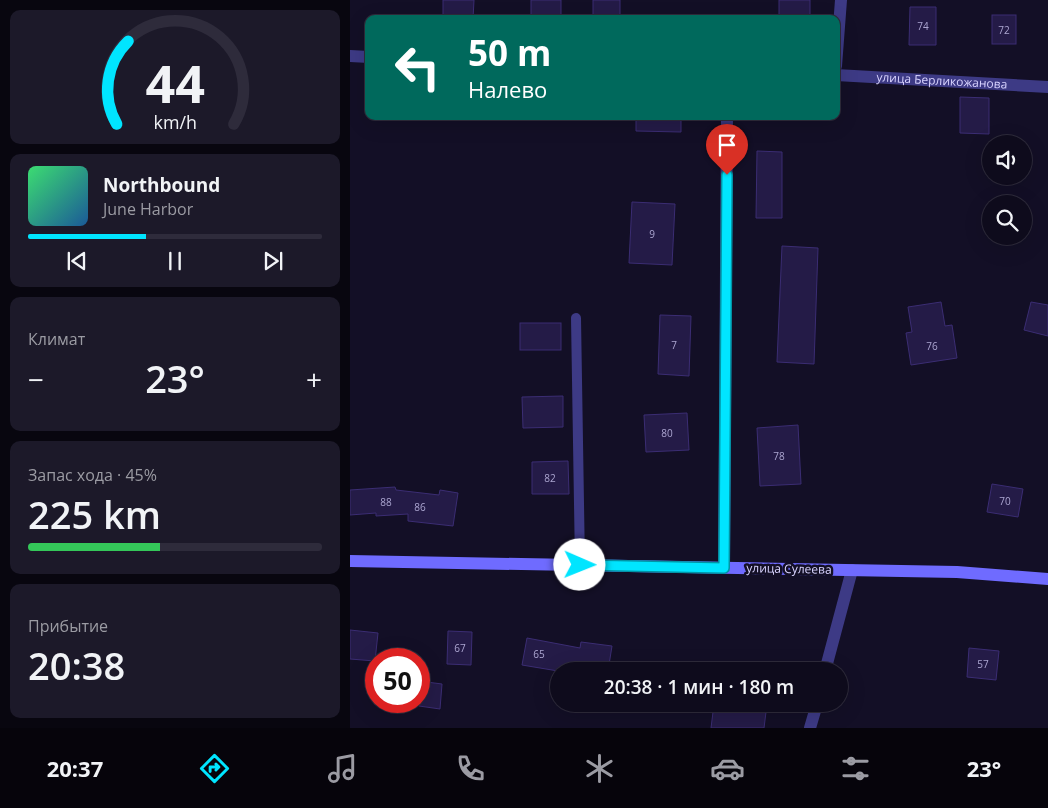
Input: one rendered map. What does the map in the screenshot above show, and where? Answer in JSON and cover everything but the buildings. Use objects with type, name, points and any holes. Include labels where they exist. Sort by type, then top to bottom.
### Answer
[{"type":"main road","name":"улица Сулеева","points":[[350,561],[957,572],[1048,579]]},
{"type":"street","points":[[840,15],[841,0]]},
{"type":"street","points":[[350,56],[365,57]]},
{"type":"street","name":"улица Берликожанова","points":[[840,76],[1048,87]]},
{"type":"street","points":[[724,568],[727,120]]},
{"type":"street","points":[[827,662],[852,570]]},
{"type":"street","points":[[810,728],[815,712]]},
{"type":"lane","points":[[576,318],[580,565]]},
{"type":"route","points":[[580,565],[724,568],[727,175]]}]
